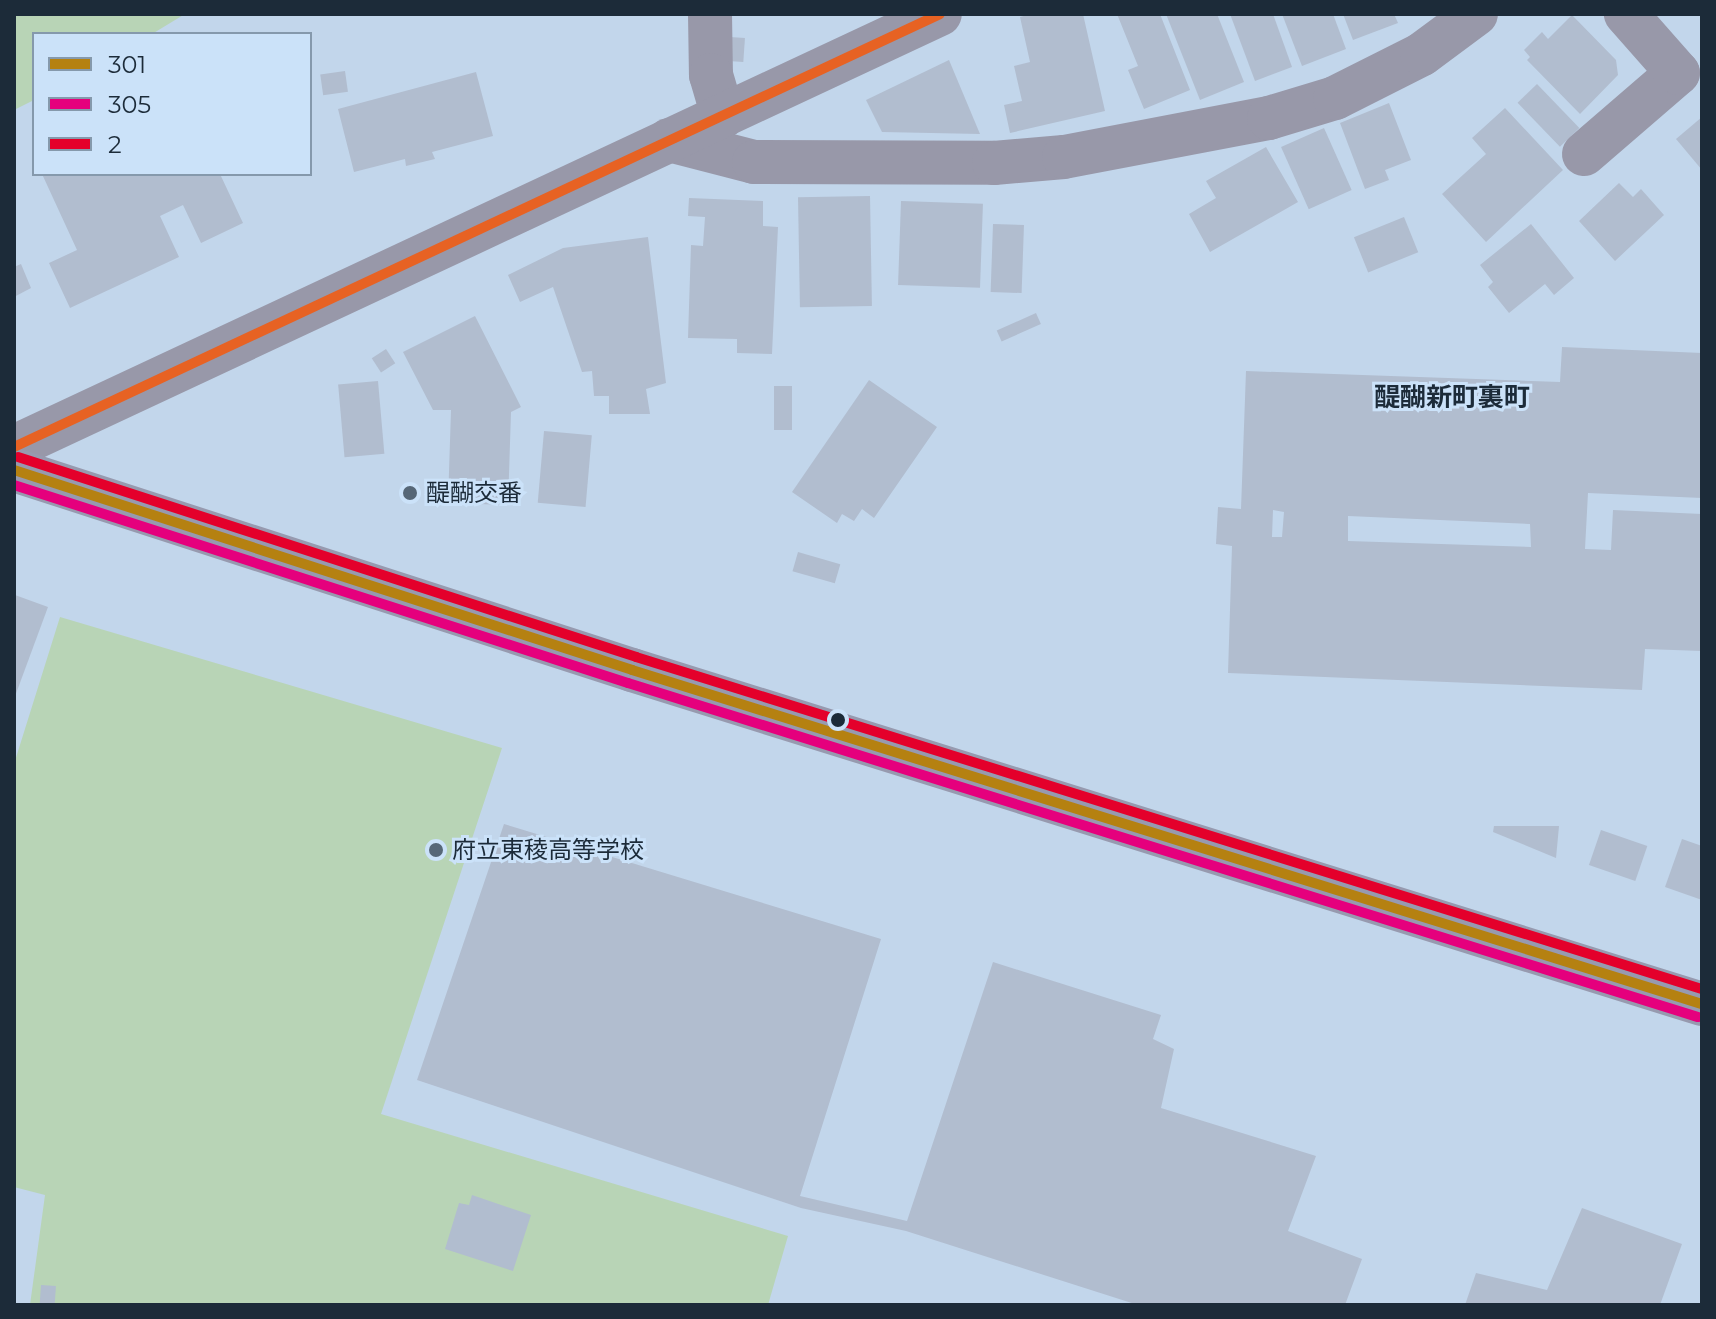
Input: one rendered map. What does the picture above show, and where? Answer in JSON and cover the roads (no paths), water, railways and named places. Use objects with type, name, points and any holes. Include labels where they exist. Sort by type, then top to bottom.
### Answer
[{"type":"main road","points":[[14,470],[632,670],[1702,1004]]},
{"type":"street","points":[[710,14],[711,75],[723,116]]},
{"type":"street","points":[[14,447],[940,14]]},
{"type":"street","points":[[669,140],[754,162],[994,163],[1064,157],[1269,118],[1335,98],[1422,54],[1476,14]]},
{"type":"street","points":[[1584,154],[1678,73],[1626,14]]},
{"type":"place","name":"醍醐交番","points":[[410,493]]},
{"type":"place","name":"府立東稜高等学校","points":[[436,850]]},
{"type":"district","name":"醍醐新町裏町","points":[[1452,398]]}]
